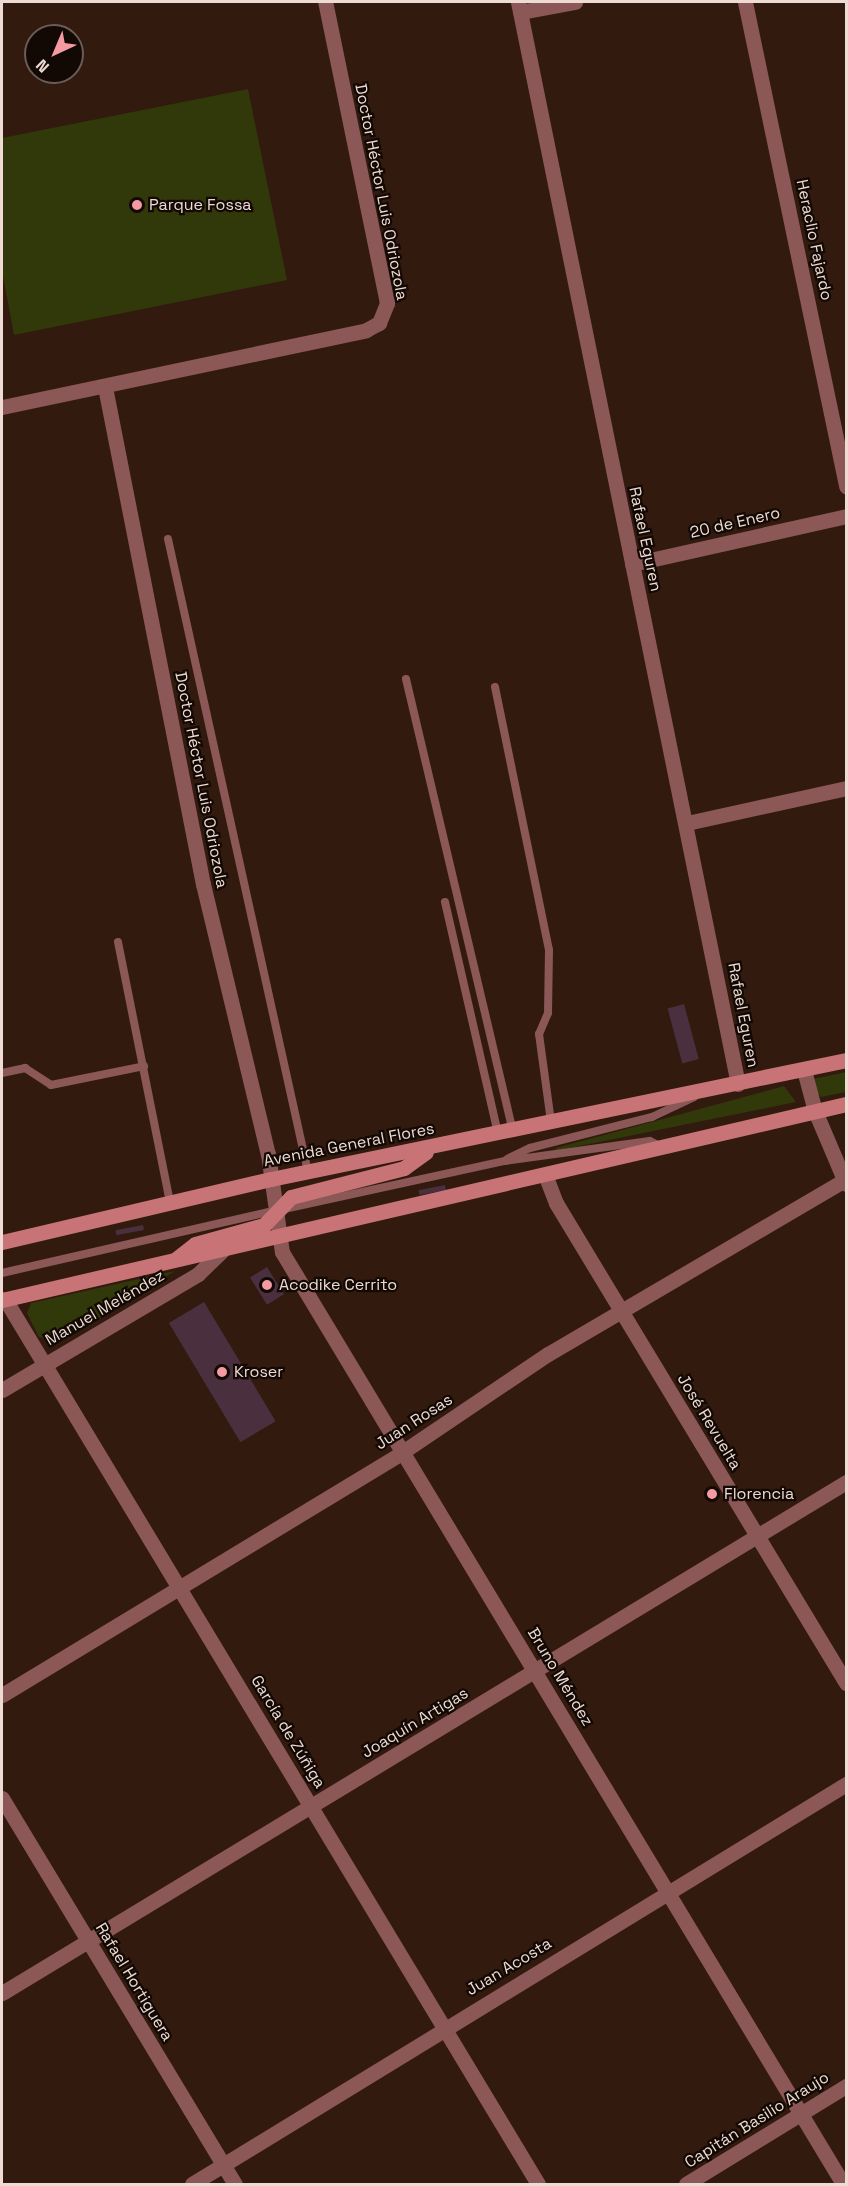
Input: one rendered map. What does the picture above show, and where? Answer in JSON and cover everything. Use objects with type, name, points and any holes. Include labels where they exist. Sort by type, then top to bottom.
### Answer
[{"type":"main road","name":"Avenida General Flores","points":[[2,1242],[271,1179],[437,1147],[846,1060]]},
{"type":"main road","name":"Avenida General Flores","points":[[3,1299],[546,1177],[846,1104]]},
{"type":"main road","points":[[171,1262],[195,1244],[264,1225],[291,1197],[404,1168],[437,1147]]},
{"type":"street","name":"Doctor Héctor Luis Odriozola","points":[[2,406],[105,387],[366,330],[385,314],[387,303],[325,2]]},
{"type":"street","points":[[519,7],[575,2]]},
{"type":"street","name":"Heraclio Fajardo","points":[[745,2],[846,487]]},
{"type":"street","name":"Rafael Eguren","points":[[519,7],[687,823],[738,1084]]},
{"type":"street","name":"Doctor Héctor Luis Odriozola","points":[[105,387],[203,884],[271,1179]]},
{"type":"street","name":"20 de Enero","points":[[632,564],[846,516]]},
{"type":"street","points":[[687,823],[846,788]]},
{"type":"street","points":[[804,1070],[814,1111],[846,1181]]},
{"type":"street","name":"José Revuelta","points":[[546,1177],[556,1203],[846,1683]]},
{"type":"street","name":"Bruno Méndez","points":[[271,1179],[282,1252],[401,1453],[670,1891],[843,2184]]},
{"type":"street","name":"Juan Rosas","points":[[2,1695],[401,1453],[621,1310],[846,1181]]},
{"type":"street","name":"Manuel Meléndez","points":[[2,1390],[198,1274],[222,1251]]},
{"type":"street","name":"García de Zúñiga","points":[[3,1299],[46,1363],[538,2184]]},
{"type":"street","name":"Joaquín Artigas","points":[[2,1993],[536,1672],[846,1482]]},
{"type":"street","name":"Juan Acosta","points":[[192,2184],[445,2027],[846,1784]]},
{"type":"street","name":"Rafael Hortiguera","points":[[2,1798],[235,2184]]},
{"type":"street","name":"Capitán Basilio Araujo","points":[[686,2184],[846,2086]]},
{"type":"lane","points":[[168,539],[308,1172]]},
{"type":"lane","points":[[406,679],[505,1132]]},
{"type":"lane","points":[[495,687],[549,950],[548,1013],[539,1034],[551,1123]]},
{"type":"lane","points":[[445,902],[505,1132]]},
{"type":"lane","points":[[118,942],[170,1203]]},
{"type":"lane","points":[[2,1073],[25,1068],[51,1085],[144,1066]]},
{"type":"lane","name":"Avenida General Flores","points":[[505,1161],[530,1148],[652,1117],[706,1091]]},
{"type":"lane","name":"Avenida General Flores","points":[[2,1273],[505,1161],[650,1141],[662,1147]]},
{"type":"green space","name":"Parque Fossa","points":[[248,89],[287,280],[14,335],[2,271],[2,138]]},
{"type":"green space","points":[[846,1072],[846,1092],[821,1097],[814,1089],[813,1079]]},
{"type":"green space","points":[[784,1086],[796,1102],[555,1151],[556,1148]]},
{"type":"green space","points":[[175,1271],[59,1343],[39,1337],[27,1313],[31,1303]]},
{"type":"building","points":[[684,1004],[699,1059],[682,1063],[668,1008]]},
{"type":"building","points":[[445,1185],[446,1190],[419,1195],[418,1190]]},
{"type":"building","points":[[143,1225],[144,1230],[116,1235],[116,1230]]},
{"type":"building","name":"Acodike Cerrito","points":[[267,1267],[284,1294],[267,1305],[250,1278]]},
{"type":"building","name":"Kroser","points":[[204,1302],[276,1421],[240,1442],[169,1323]]},
{"type":"place","name":"Parque Fossa","points":[[137,205]]},
{"type":"place","name":"Acodike Cerrito","points":[[267,1285]]},
{"type":"place","name":"Kroser","points":[[222,1372]]},
{"type":"place","name":"Florencia","points":[[712,1494]]}]
